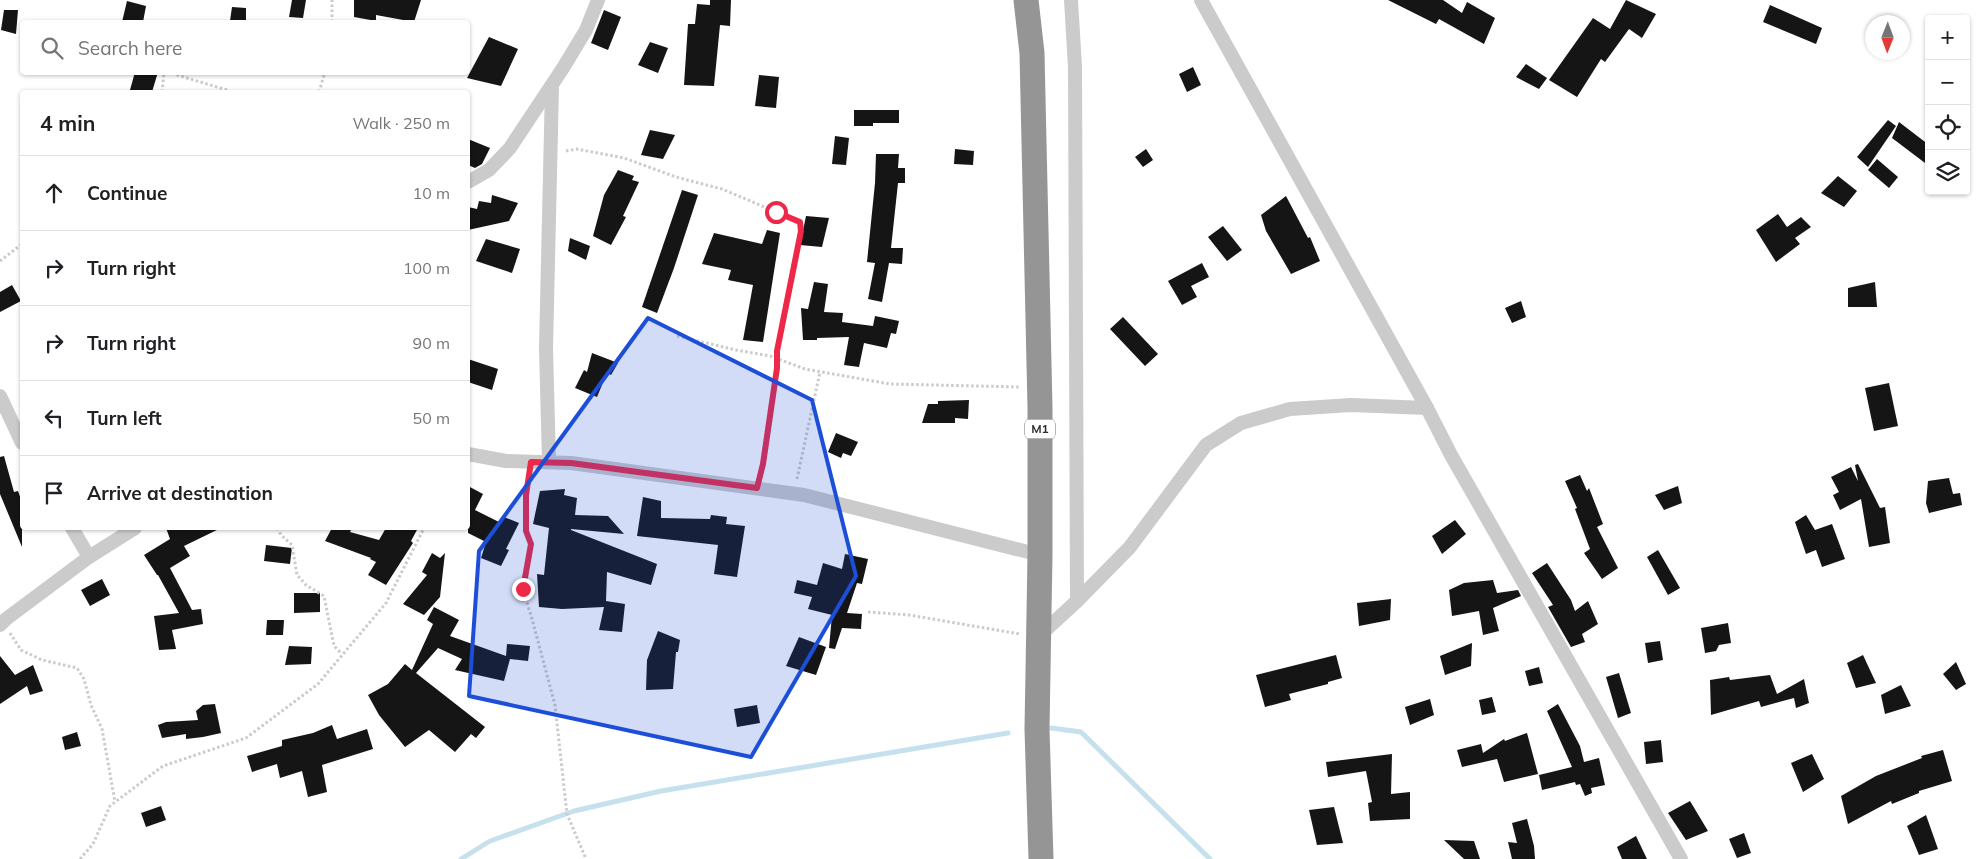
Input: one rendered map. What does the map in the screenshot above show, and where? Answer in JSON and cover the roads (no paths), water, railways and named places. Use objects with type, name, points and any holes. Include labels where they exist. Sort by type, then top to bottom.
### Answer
[{"type":"highway","name":"M1","points":[[1026,0],[1032,53],[1036,175],[1040,408],[1037,729],[1041,859]]},
{"type":"street","points":[[470,181],[489,170],[510,148],[552,87],[586,30],[598,0]]},
{"type":"street","points":[[1071,0],[1075,67],[1077,601]]},
{"type":"street","points":[[1201,0],[1456,463],[1681,859]]},
{"type":"street","points":[[549,462],[546,348],[552,87]]},
{"type":"street","points":[[0,396],[20,439]]},
{"type":"street","points":[[1039,636],[1130,548],[1206,445],[1241,422],[1290,409],[1351,405],[1427,408]]},
{"type":"street","points":[[470,454],[506,462],[571,463],[792,493],[1040,555]]},
{"type":"street","points":[[73,530],[89,557]]},
{"type":"street","points":[[1,624],[89,557],[132,530]]},
{"type":"waterway","points":[[1051,728],[1081,732],[1210,859]]},
{"type":"waterway","points":[[461,859],[490,841],[574,811],[661,791],[1008,733]]}]
